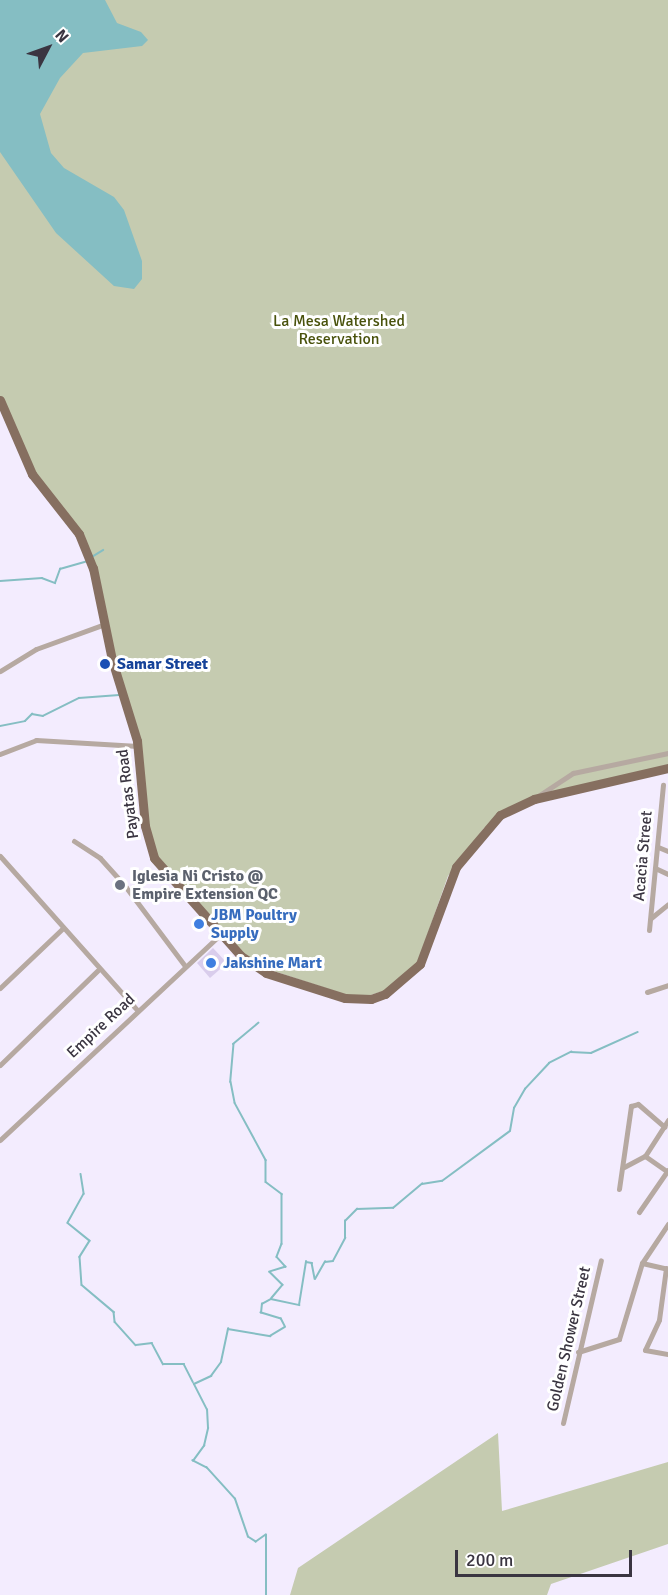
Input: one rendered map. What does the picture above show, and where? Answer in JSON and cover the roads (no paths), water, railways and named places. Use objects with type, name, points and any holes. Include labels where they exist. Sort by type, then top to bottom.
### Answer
[{"type":"main road","name":"Payatas Road","points":[[0,400],[32,474],[83,541],[138,746],[145,826],[154,858],[246,961],[274,977],[345,998],[379,996],[405,980],[420,964],[445,887],[465,854],[500,815],[534,799],[668,768]]},
{"type":"street","points":[[0,671],[36,649],[105,624]]},
{"type":"street","points":[[0,754],[36,740],[138,746]]},
{"type":"street","points":[[534,799],[573,773],[668,753]]},
{"type":"street","name":"Acacia Street","points":[[649,930],[663,785]]},
{"type":"street","points":[[660,814],[668,817]]},
{"type":"street","points":[[74,841],[100,858],[125,886],[185,966]]},
{"type":"street","points":[[658,847],[668,851]]},
{"type":"street","points":[[0,856],[98,970],[137,1010]]},
{"type":"street","points":[[655,868],[668,874]]},
{"type":"street","points":[[651,918],[668,904]]},
{"type":"street","points":[[0,988],[63,928]]},
{"type":"street","name":"Empire Road","points":[[0,1140],[220,934]]},
{"type":"street","points":[[0,1065],[98,970]]},
{"type":"street","points":[[647,992],[668,985]]},
{"type":"street","points":[[619,1189],[624,1167],[631,1106],[638,1104],[664,1127]]},
{"type":"street","points":[[624,1167],[645,1156],[668,1120]]},
{"type":"street","points":[[639,1212],[668,1171],[645,1156]]},
{"type":"street","points":[[578,1352],[619,1339],[642,1263],[666,1232],[668,1224]]},
{"type":"street","name":"Golden Shower Street","points":[[563,1424],[601,1260]]},
{"type":"street","points":[[642,1263],[667,1269],[665,1295],[659,1320],[645,1350],[668,1354]]},
{"type":"street","points":[[659,1320],[668,1321]]},
{"type":"waterway","points":[[92,557],[103,550]]},
{"type":"waterway","points":[[0,581],[42,578],[55,583],[60,569],[85,562]]},
{"type":"waterway","points":[[0,726],[25,721],[32,714],[43,716],[79,698],[119,695]]},
{"type":"waterway","points":[[259,1023],[234,1044],[231,1082],[235,1103],[266,1160],[266,1182],[282,1194],[282,1244],[277,1257],[286,1267],[270,1272],[283,1285],[272,1298]]},
{"type":"waterway","points":[[266,1595],[266,1535],[256,1542],[248,1537],[235,1499],[207,1468],[193,1461],[204,1446],[208,1428],[207,1410],[194,1384],[211,1376],[221,1362],[228,1329],[270,1336],[285,1327],[281,1319],[261,1313],[262,1304],[271,1299],[299,1305],[306,1262],[312,1263],[315,1279],[325,1262],[333,1261],[345,1238],[345,1221],[357,1209],[393,1208],[422,1184],[442,1181],[510,1131],[514,1108],[525,1089],[549,1063],[571,1052],[591,1053],[638,1032]]},
{"type":"waterway","points":[[81,1174],[84,1194],[68,1223],[90,1241],[80,1257],[82,1285],[114,1312],[115,1322],[136,1345],[152,1343],[163,1364],[184,1364],[193,1382]]},
{"type":"place","name":"Samar Street","points":[[105,664]]},
{"type":"place","name":"Iglesia Ni Cristo @ Empire Extension QC","points":[[120,885]]},
{"type":"place","name":"JBM Poultry Supply","points":[[199,924]]},
{"type":"place","name":"Jakshine Mart","points":[[211,963]]},
{"type":"park label","name":"La Mesa Watershed Reservation","points":[[339,330]]}]
